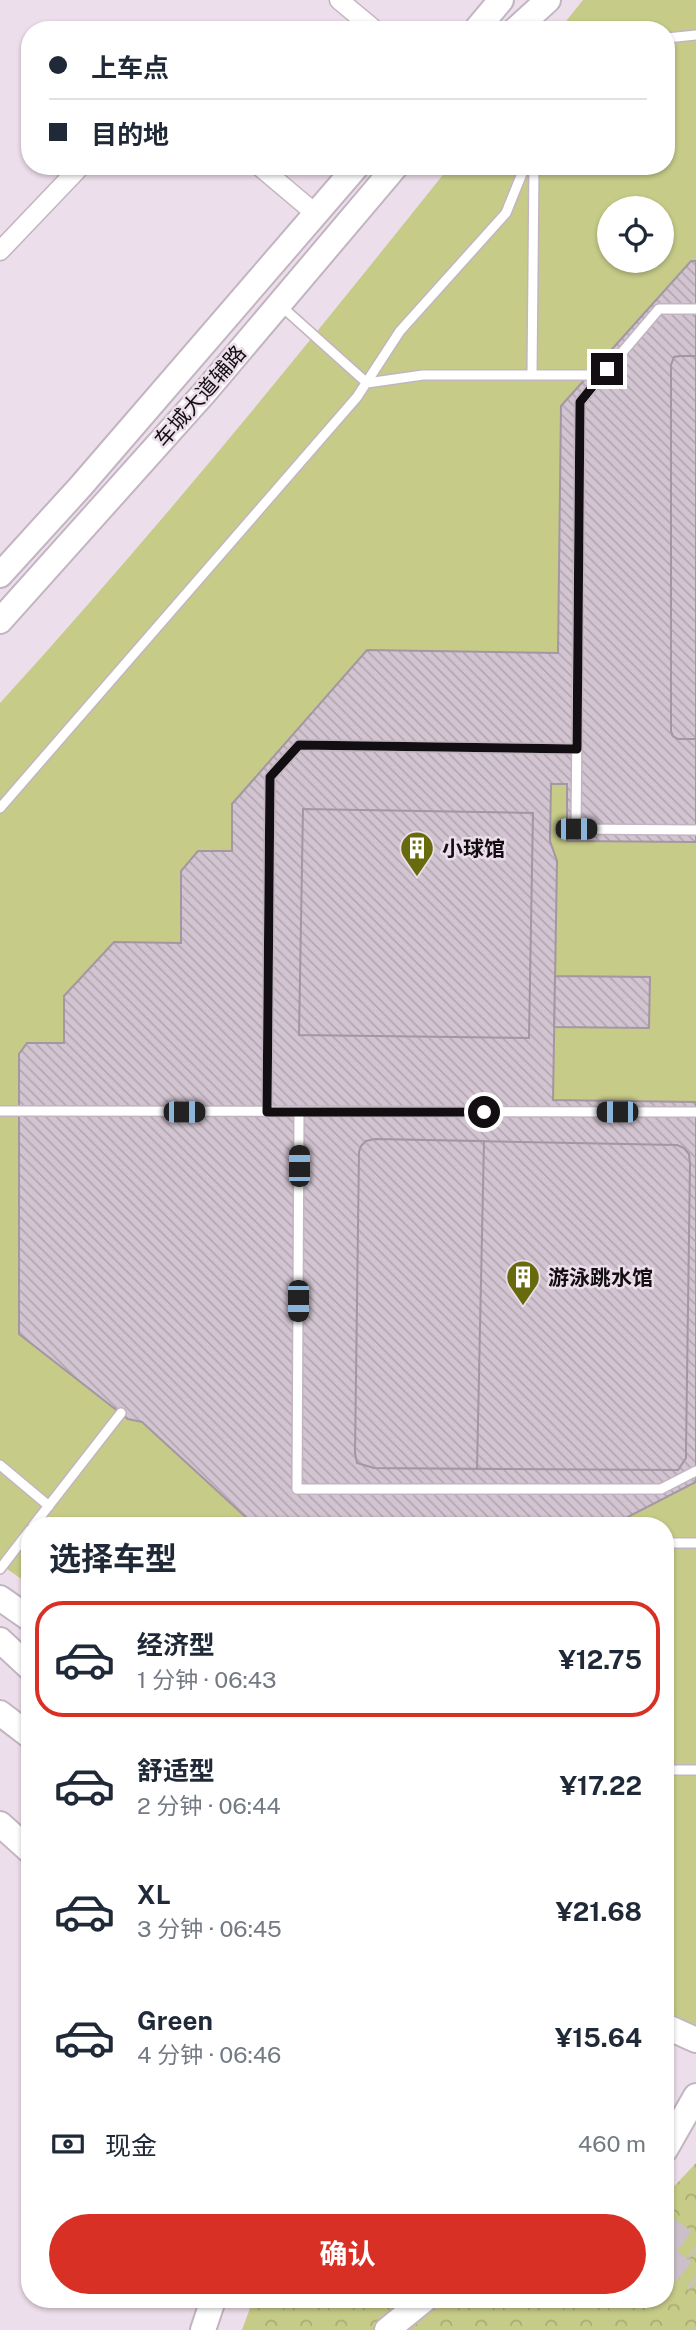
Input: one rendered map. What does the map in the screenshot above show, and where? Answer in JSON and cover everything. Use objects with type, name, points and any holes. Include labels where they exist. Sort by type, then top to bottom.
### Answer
[{"type":"main road","points":[[522,21],[540,0]]},
{"type":"main road","points":[[524,21],[548,0]]},
{"type":"main road","name":"车城大道辅路","points":[[0,575],[81,486],[349,175]]},
{"type":"main road","name":"车城大道辅路","points":[[0,621],[178,422],[388,175]]},
{"type":"main road","points":[[0,1598],[21,1613]]},
{"type":"main road","points":[[0,1640],[21,1660]]},
{"type":"main road","points":[[0,1713],[21,1729]]},
{"type":"main road","points":[[0,1824],[21,1843]]},
{"type":"main road","points":[[674,2030],[696,2039]]},
{"type":"main road","points":[[674,2136],[696,2096]]},
{"type":"main road","points":[[674,2146],[696,2130]]},
{"type":"main road","points":[[203,2330],[210,2308]]},
{"type":"main road","points":[[387,2330],[414,2308]]},
{"type":"street","points":[[339,0],[364,21]]},
{"type":"street","points":[[3,243],[72,175]]},
{"type":"street","points":[[270,175],[316,214]]},
{"type":"lane","points":[[675,37],[696,34]]},
{"type":"lane","points":[[0,808],[357,397],[400,331],[506,213],[521,175]]},
{"type":"lane","points":[[532,375],[534,175]]},
{"type":"lane","points":[[279,304],[367,383]]},
{"type":"lane","points":[[696,309],[659,309],[580,402],[576,829],[696,830]]},
{"type":"lane","points":[[367,383],[422,375],[588,375]]},
{"type":"lane","points":[[267,1112],[270,777],[299,745],[577,749]]},
{"type":"lane","points":[[0,1111],[696,1112]]},
{"type":"lane","points":[[299,1112],[297,1489],[661,1489],[696,1471]]},
{"type":"lane","points":[[40,1517],[121,1413]]},
{"type":"lane","points":[[0,1465],[49,1506]]},
{"type":"lane","points":[[674,1542],[696,1543]]},
{"type":"lane","points":[[0,1569],[21,1544]]},
{"type":"lane","points":[[674,1770],[696,1770]]},
{"type":"green space","points":[[583,0],[696,0],[696,2026],[674,2017],[674,1517],[21,1517],[21,1579],[0,1564],[0,703],[173,506],[443,175],[675,175],[675,21],[566,21]]},
{"type":"green space","points":[[696,2163],[696,2330],[242,2330],[250,2308],[674,2308],[674,2186]]},
{"type":"building","points":[[691,261],[696,261],[696,842],[567,841],[567,784],[551,784],[550,841],[557,861],[553,1100],[696,1102],[696,1482],[628,1517],[246,1517],[142,1422],[128,1419],[19,1334],[19,1054],[27,1043],[64,1043],[64,996],[114,942],[181,943],[181,871],[198,851],[232,851],[232,804],[367,650],[558,653],[561,406]]},
{"type":"building","points":[[696,356],[696,739],[678,739],[671,731],[671,365],[674,357]]},
{"type":"building","name":"小球馆","points":[[303,809],[533,813],[529,1038],[299,1035]]},
{"type":"building","points":[[555,976],[650,977],[649,1028],[554,1027]]},
{"type":"building","name":"游泳跳水馆","points":[[375,1139],[677,1145],[684,1148],[689,1154],[690,1164],[686,1458],[678,1470],[374,1468],[357,1463],[359,1152],[366,1141]]},
{"type":"building","points":[[366,1141],[484,1141],[477,1469],[374,1468],[357,1463],[359,1152]]},
{"type":"tunnel","points":[[674,2233],[696,2249]]},
{"type":"tunnel","points":[[674,2264],[696,2280]]},
{"type":"place","name":"小球馆","points":[[417,878]]},
{"type":"place","name":"游泳跳水馆","points":[[523,1307]]},
{"type":"route","points":[[484,1112],[267,1112],[270,777],[299,745],[577,749],[580,402],[607,369]]}]
